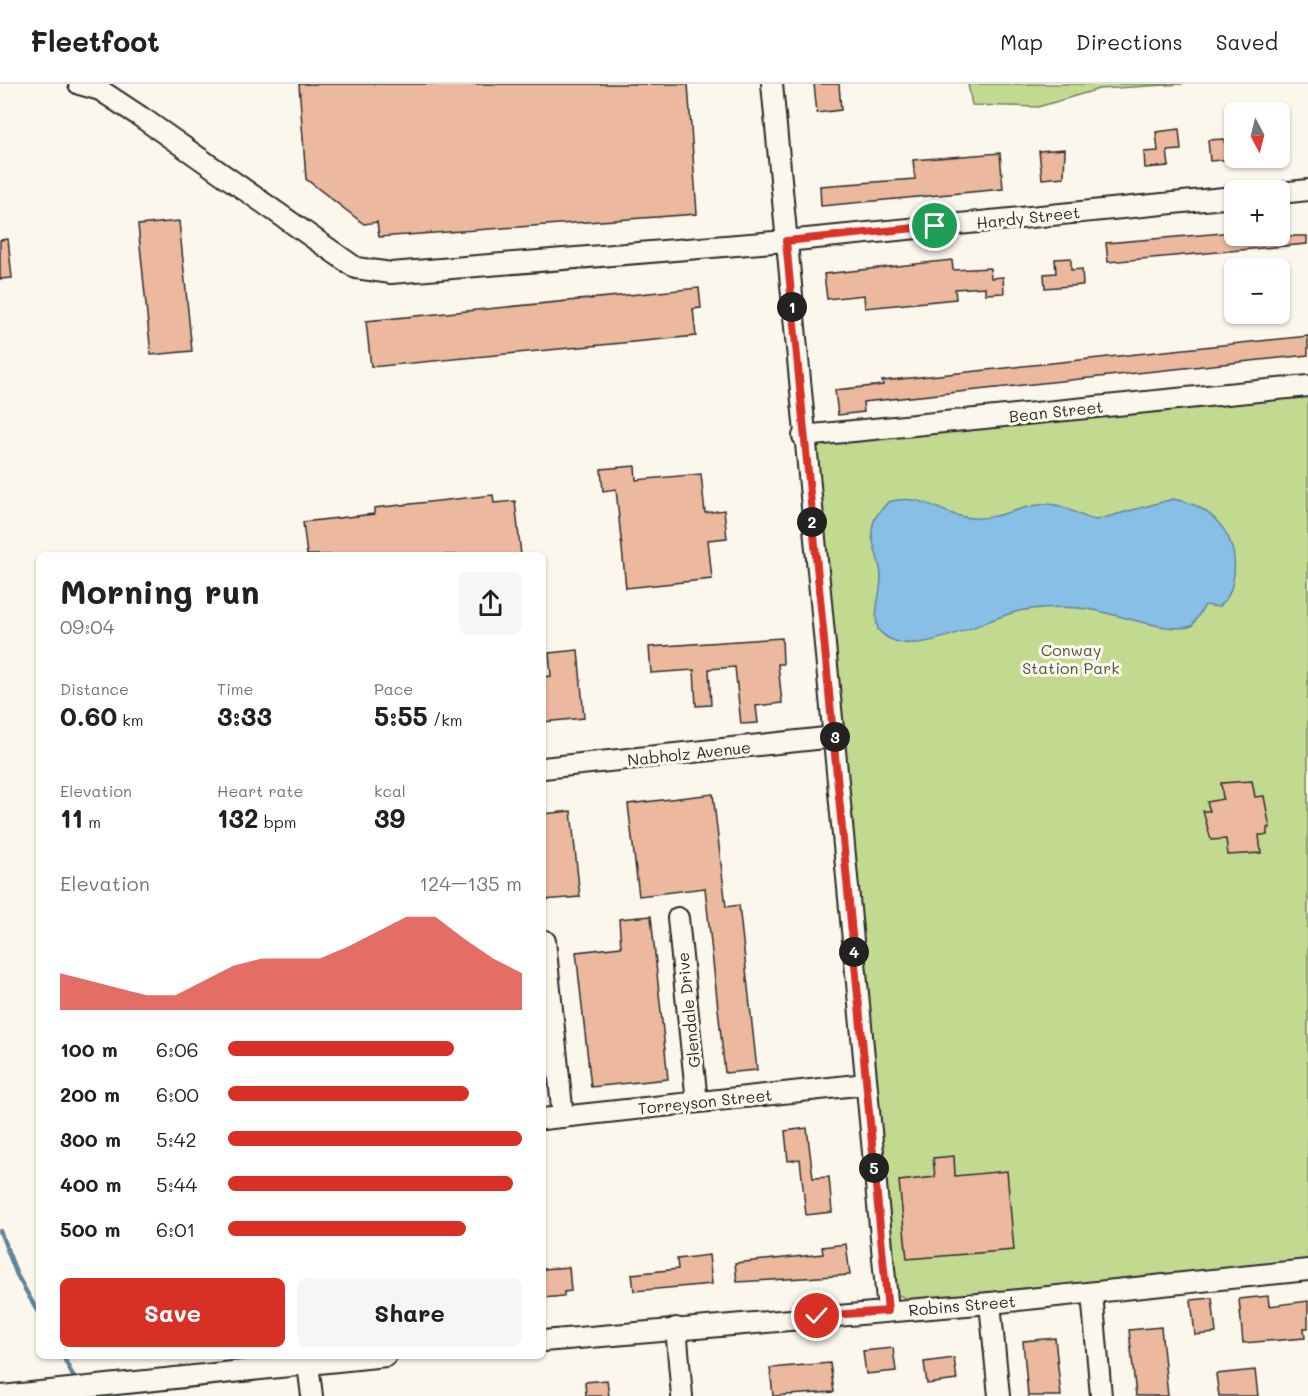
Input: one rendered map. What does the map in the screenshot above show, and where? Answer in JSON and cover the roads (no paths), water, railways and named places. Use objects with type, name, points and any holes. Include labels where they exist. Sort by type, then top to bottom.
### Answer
[{"type":"street","name":"Hardy Street","points":[[79,84],[100,90],[141,117],[356,268],[392,273],[786,241],[1224,198]]},
{"type":"street","points":[[772,84],[803,436],[835,737],[888,1311]]},
{"type":"street","points":[[1290,192],[1308,190]]},
{"type":"street","name":"Bean Street","points":[[803,436],[1308,386]]},
{"type":"street","name":"Nabholz Avenue","points":[[546,768],[835,737]]},
{"type":"street","name":"Glendale Drive","points":[[678,918],[697,1102]]},
{"type":"street","points":[[546,951],[563,1117]]},
{"type":"street","name":"Torreyson Street","points":[[546,1119],[866,1084]]},
{"type":"street","name":"Robins Street","points":[[546,1341],[990,1303],[1308,1270]]},
{"type":"street","points":[[1092,1293],[1101,1396]]},
{"type":"street","points":[[990,1303],[999,1396]]},
{"type":"street","points":[[676,1328],[682,1396]]},
{"type":"street","points":[[2,1396],[328,1359]]},
{"type":"street","points":[[308,1360],[312,1396]]},
{"type":"water","points":[[1173,499],[1200,508],[1220,524],[1232,547],[1234,560],[1234,574],[1228,596],[1218,607],[1205,605],[1192,626],[1182,628],[1157,626],[1093,610],[1058,607],[1008,614],[927,642],[908,643],[891,640],[878,629],[876,615],[881,577],[872,528],[876,516],[888,502],[913,500],[972,518],[992,517],[1029,506],[1048,504],[1061,506],[1096,520]]},
{"type":"waterway","points":[[0,1231],[17,1275],[36,1309]]},
{"type":"waterway","points":[[64,1359],[73,1376]]},
{"type":"park label","name":"Conway Station Park","points":[[1071,658]]}]
